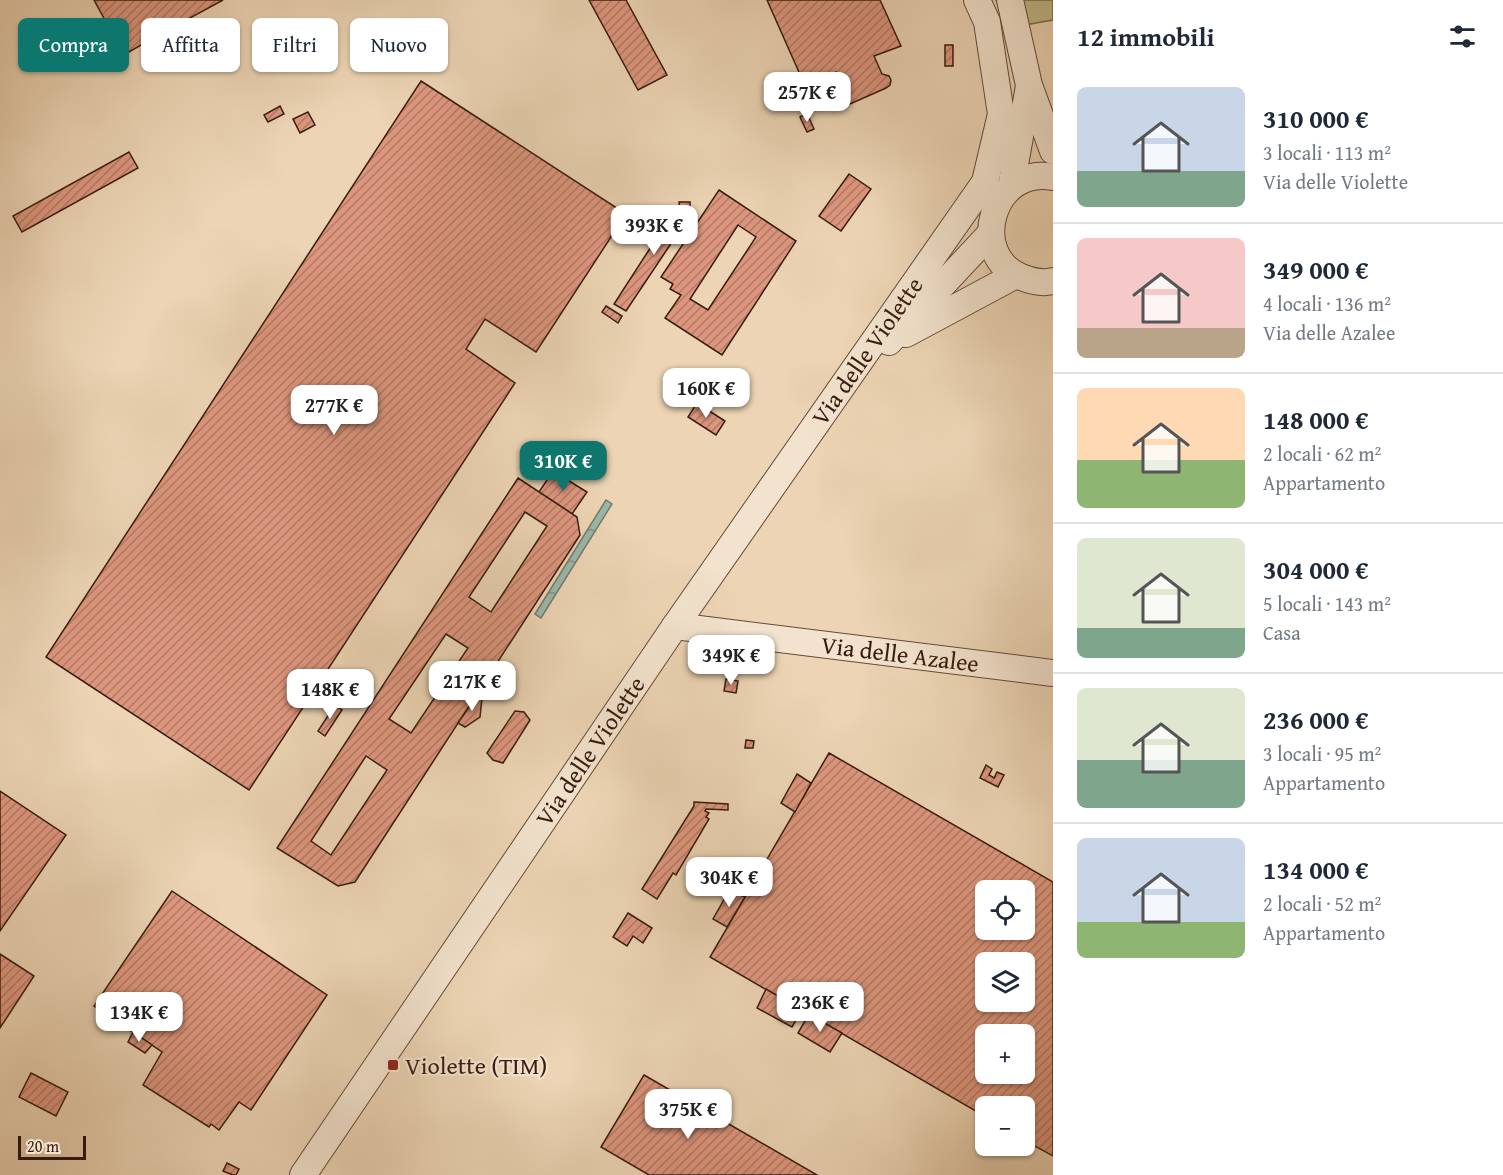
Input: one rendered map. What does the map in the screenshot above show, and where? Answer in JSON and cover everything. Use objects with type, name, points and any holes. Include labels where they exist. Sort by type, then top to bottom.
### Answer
[{"type":"street","name":"Via delle Violette","points":[[303,1175],[675,626],[985,182],[1001,114],[987,22],[977,0]]},
{"type":"street","points":[[1010,0],[1029,85],[1053,151]]},
{"type":"street","points":[[1011,187],[1029,85]]},
{"type":"street","points":[[1053,177],[1045,175],[1027,178],[1011,187],[999,201],[992,216],[991,233],[994,249],[1003,264],[1016,275],[1032,281],[1053,281]]},
{"type":"street","points":[[783,471],[888,344],[991,233]]},
{"type":"street","points":[[888,344],[1016,275]]},
{"type":"street","name":"Via delle Azalee","points":[[675,626],[1053,673]]},
{"type":"shaded area","points":[[996,0],[1053,0],[1053,20],[1025,25],[1001,10]]},
{"type":"water","points":[[606,500],[612,504],[541,618],[535,614]]},
{"type":"building","points":[[94,0],[223,0],[190,18],[141,18],[141,45],[129,52],[129,18],[104,18]]},
{"type":"building","points":[[589,0],[626,0],[667,75],[638,90]]},
{"type":"building","points":[[767,0],[880,0],[901,46],[874,56],[882,74],[889,76],[890,85],[850,104],[836,72],[806,88]]},
{"type":"building","points":[[945,45],[953,45],[953,66],[945,66]]},
{"type":"building","points":[[421,81],[626,214],[536,352],[485,319],[466,349],[515,383],[249,790],[46,657]]},
{"type":"building","points":[[280,106],[284,114],[268,122],[264,115]]},
{"type":"building","points":[[308,112],[315,125],[300,133],[293,119]]},
{"type":"building","points":[[807,113],[814,129],[807,132],[800,117]]},
{"type":"building","points":[[129,152],[138,168],[22,232],[13,216]]},
{"type":"building","points":[[849,174],[871,189],[841,231],[819,216]]},
{"type":"building","points":[[719,190],[796,241],[722,355],[665,318],[681,295],[670,289],[673,284],[661,277]],"holes":[[[738,225],[756,237],[708,310],[690,299]]]},
{"type":"building","points":[[679,202],[690,202],[690,215],[626,311],[614,304],[669,219],[671,220],[678,209],[680,210]]},
{"type":"building","points":[[606,306],[622,316],[618,323],[602,312]]},
{"type":"building","points":[[697,403],[725,421],[716,435],[688,417]]},
{"type":"building","points":[[553,471],[587,492],[572,514],[539,492]]},
{"type":"building","points":[[518,478],[577,517],[580,535],[355,882],[338,886],[277,848]],"holes":[[[525,512],[547,526],[491,612],[469,597]],[[446,634],[468,648],[411,733],[389,719]],[[366,756],[387,770],[331,855],[311,841]]]},
{"type":"building","points":[[726,679],[738,681],[736,693],[724,691]]},
{"type":"building","points":[[477,695],[482,698],[480,717],[465,727],[458,723]]},
{"type":"building","points":[[335,705],[342,710],[325,736],[318,731]]},
{"type":"building","points":[[515,711],[524,712],[530,720],[503,763],[493,760],[487,753]]},
{"type":"building","points":[[746,740],[754,741],[753,748],[745,748]]},
{"type":"building","points":[[829,753],[1053,882],[1053,1156],[1035,1146],[1035,1096],[975,1096],[975,1111],[710,957]]},
{"type":"building","points":[[986,765],[992,769],[989,775],[994,778],[997,772],[1004,775],[998,787],[980,778]]},
{"type":"building","points":[[797,774],[811,783],[795,812],[781,803]]},
{"type":"building","points":[[0,791],[66,835],[0,931]]},
{"type":"building","points":[[694,802],[728,804],[728,810],[706,809],[705,811],[709,813],[706,817],[709,819],[676,875],[673,873],[657,899],[642,889],[694,806]]},
{"type":"building","points":[[730,889],[745,897],[727,927],[713,919]]},
{"type":"building","points":[[172,891],[327,995],[251,1110],[239,1102],[219,1130],[211,1124],[209,1127],[143,1085],[162,1052],[94,1006]]},
{"type":"building","points":[[628,913],[652,928],[643,943],[633,936],[627,946],[613,937]]},
{"type":"building","points":[[0,954],[34,976],[0,1028]]},
{"type":"building","points":[[766,989],[802,1010],[792,1027],[757,1008]]},
{"type":"building","points":[[809,1014],[842,1033],[830,1052],[798,1033]]},
{"type":"building","points":[[133,1032],[152,1045],[145,1053],[128,1042]]},
{"type":"building","points":[[31,1073],[68,1092],[56,1116],[19,1097]]},
{"type":"building","points":[[644,1075],[817,1175],[649,1175],[601,1147]]},
{"type":"building","points":[[227,1163],[239,1169],[236,1175],[223,1171]]},
{"type":"place","name":"Violette (TIM)","points":[[393,1065]]}]
